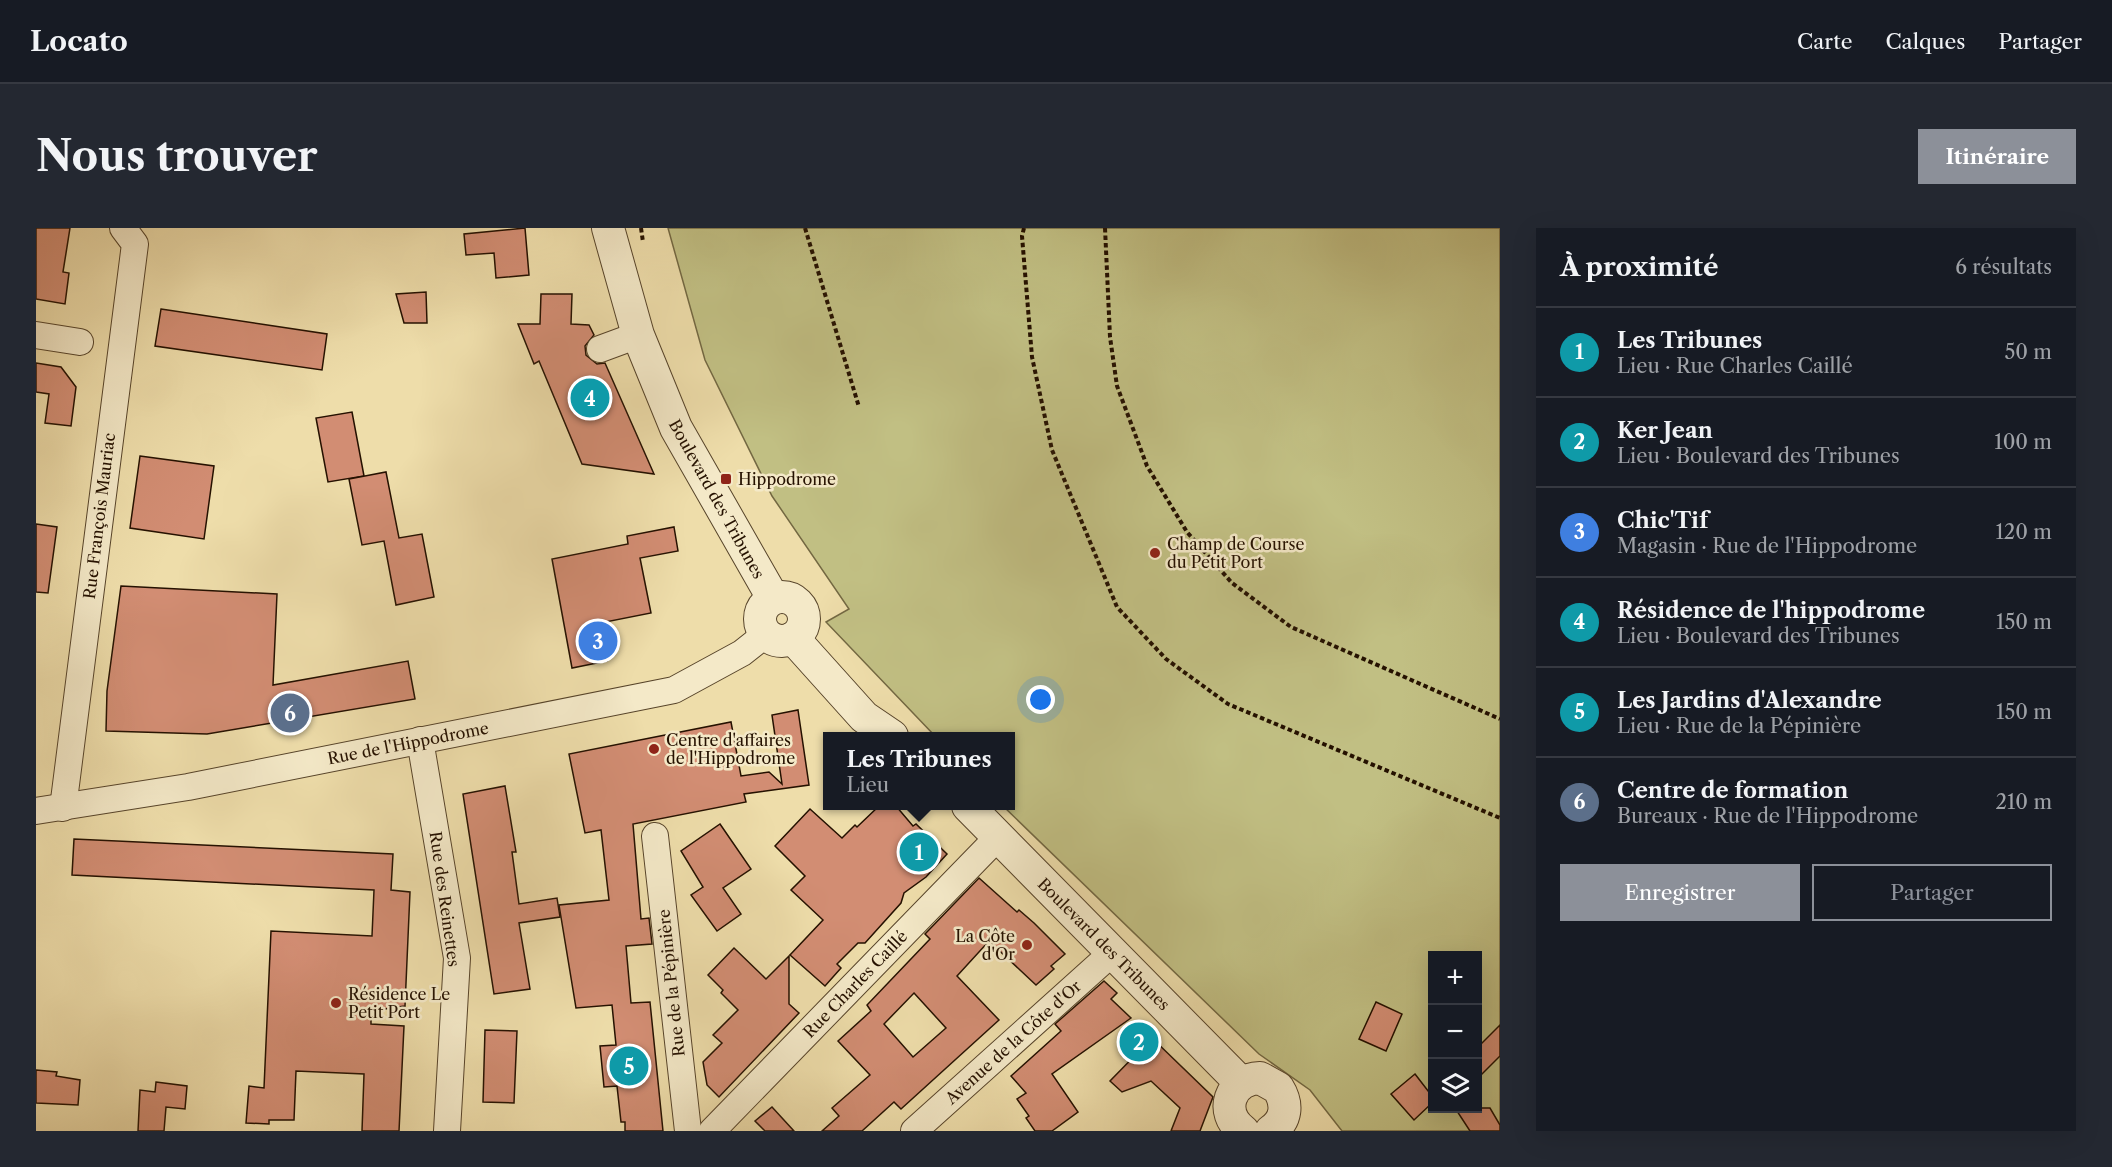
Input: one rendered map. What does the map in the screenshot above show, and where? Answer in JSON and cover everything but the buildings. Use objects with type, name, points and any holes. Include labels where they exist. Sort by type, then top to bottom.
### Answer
[{"type":"street","name":"Rue François Mauriac","points":[[63,808],[135,244],[123,228]]},
{"type":"street","name":"Boulevard des Tribunes","points":[[608,228],[638,335],[676,428],[773,598],[788,597],[800,605],[805,619],[803,627],[780,636]]},
{"type":"street","points":[[36,335],[80,342]]},
{"type":"street","points":[[600,349],[638,335]]},
{"type":"street","name":"Rue de l'Hippodrome","points":[[36,811],[63,808],[674,690],[742,653],[780,636]]},
{"type":"street","points":[[780,636],[864,717],[886,732]]},
{"type":"street","name":"Rue des Reinettes","points":[[420,740],[457,958],[447,1131]]},
{"type":"street","name":"Boulevard des Tribunes","points":[[972,810],[1241,1083]]},
{"type":"street","name":"Rue de la Pépinière","points":[[655,836],[688,1131]]},
{"type":"street","name":"Rue Charles Caillé","points":[[712,1131],[998,837]]},
{"type":"street","name":"Avenue de la Côte d'Or","points":[[914,1131],[1112,953]]},
{"type":"street","points":[[1237,1129],[1230,1115],[1228,1103],[1232,1092],[1250,1078],[1270,1081],[1278,1088],[1278,1119],[1305,1131]]},
{"type":"path","points":[[805,228],[860,407]]},
{"type":"path","points":[[1024,228],[1022,236],[1032,357],[1052,450],[1117,607],[1166,659],[1228,704],[1500,818]]},
{"type":"path","points":[[1105,228],[1110,337],[1117,386],[1147,466],[1187,532],[1232,583],[1291,627],[1500,719]]},
{"type":"shaded area","name":"Champ de Course du Petit Port","points":[[668,228],[1500,228],[1500,1131],[1342,1131],[1310,1090],[1259,1054],[1007,810],[1015,810],[1015,732],[931,732],[826,622],[849,609],[772,496],[705,360]]},
{"type":"place","name":"Résidence de l'hippodrome","points":[[590,398]]},
{"type":"place","name":"Hippodrome","points":[[726,479]]},
{"type":"place","name":"Champ de Course du Petit Port","points":[[1155,553]]},
{"type":"place","name":"Chic'Tif","points":[[598,641]]},
{"type":"place","name":"Centre de formation","points":[[290,713]]},
{"type":"place","name":"Centre d'affaires de l'Hippodrome","points":[[654,749]]},
{"type":"place","name":"Les Tribunes","points":[[919,852]]},
{"type":"place","name":"La Côte d'Or","points":[[1027,945]]},
{"type":"place","name":"Résidence Le Petit Port","points":[[336,1003]]},
{"type":"place","name":"Ker Jean","points":[[1139,1042]]},
{"type":"place","name":"Les Jardins d'Alexandre","points":[[629,1066]]}]
